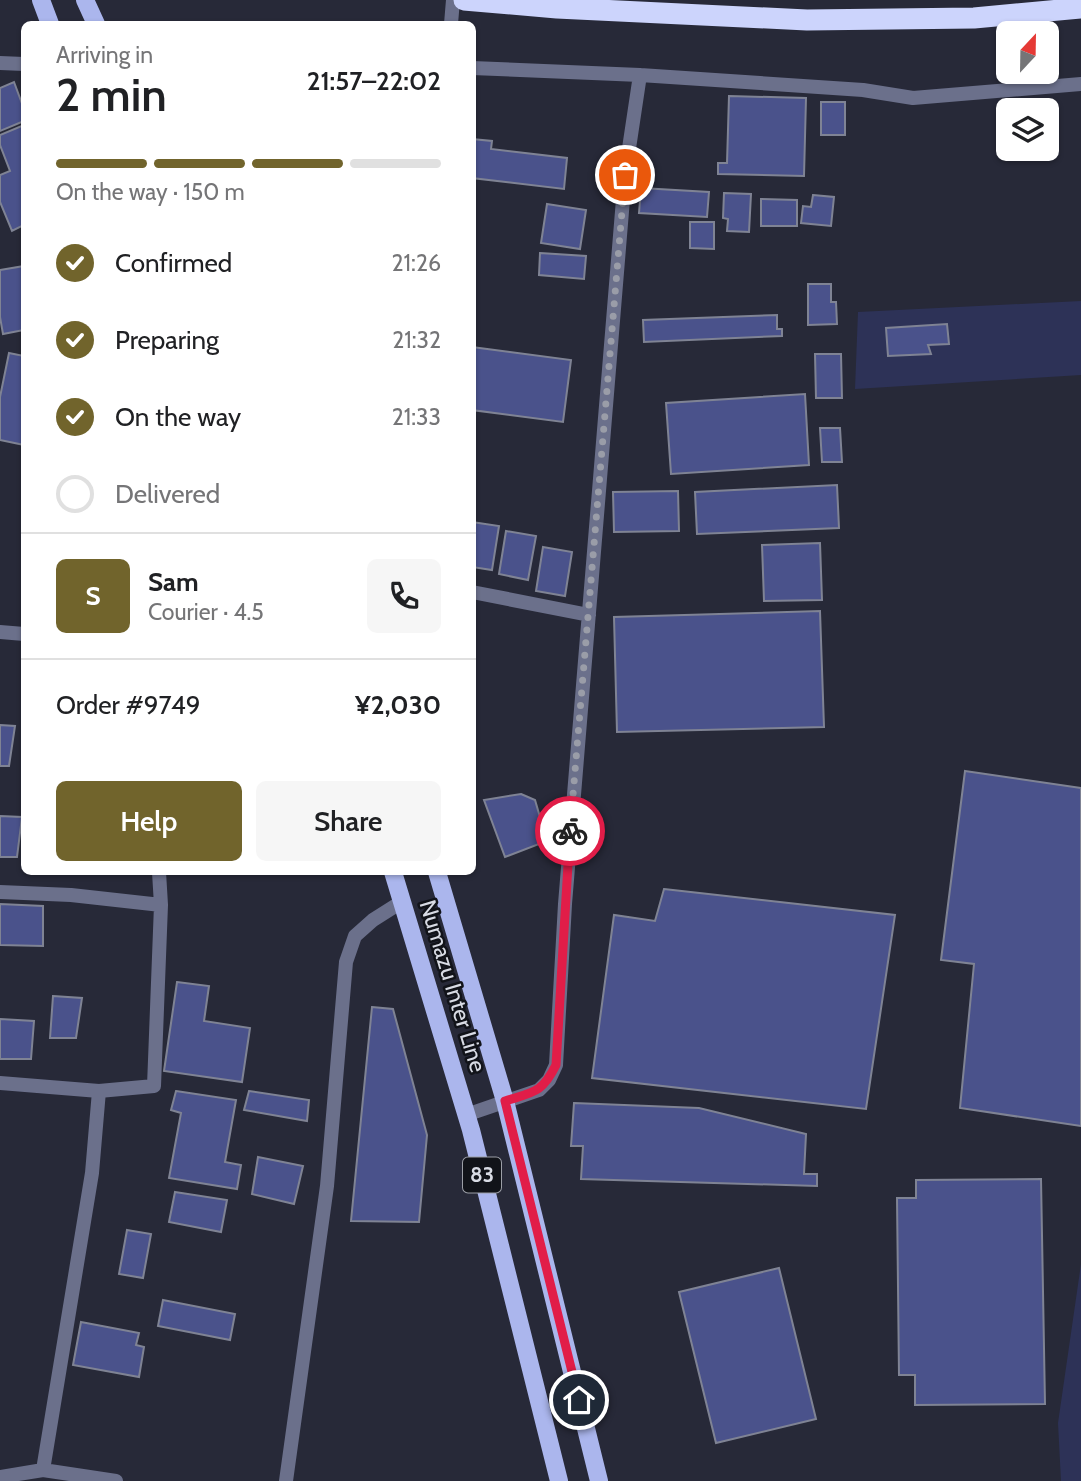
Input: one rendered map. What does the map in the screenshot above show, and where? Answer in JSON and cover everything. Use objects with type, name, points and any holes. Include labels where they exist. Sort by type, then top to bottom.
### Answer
[{"type":"highway","points":[[464,0],[557,8],[807,20],[974,18],[1081,8]]},
{"type":"main road","points":[[41,0],[49,21]]},
{"type":"main road","points":[[85,0],[95,21]]},
{"type":"main road","name":"Numazu Inter Line","points":[[394,875],[466,1115],[559,1481]]},
{"type":"main road","name":"Numazu Inter Line","points":[[438,875],[505,1101],[599,1481]]},
{"type":"street","points":[[451,21],[453,0]]},
{"type":"street","points":[[0,63],[21,64]]},
{"type":"street","points":[[476,68],[640,75],[863,90],[913,98],[1081,84]]},
{"type":"street","points":[[466,1115],[539,1090],[549,1080],[556,1065],[565,904],[625,175],[640,75]]},
{"type":"street","points":[[476,593],[589,615]]},
{"type":"street","points":[[0,632],[21,634]]},
{"type":"street","points":[[0,1083],[99,1091],[154,1086],[161,905],[159,875]]},
{"type":"street","points":[[0,892],[71,895],[161,905]]},
{"type":"street","points":[[286,1481],[327,1186],[346,962],[355,936],[373,920],[403,901]]},
{"type":"street","points":[[43,1470],[93,1173],[99,1091]]},
{"type":"street","points":[[0,1477],[43,1470],[116,1481]]},
{"type":"shaded area","points":[[1081,301],[1081,375],[855,389],[858,312]]},
{"type":"shaded area","points":[[1081,1264],[1081,1481],[1061,1481],[1058,1423]]},
{"type":"building","points":[[14,82],[21,101],[21,122],[0,131],[0,88]]},
{"type":"building","points":[[729,96],[806,98],[804,176],[718,174],[718,163],[727,163]]},
{"type":"building","points":[[821,102],[845,102],[845,135],[821,135]]},
{"type":"building","points":[[21,126],[21,226],[12,231],[0,202],[0,175],[10,171],[0,145],[0,135]]},
{"type":"building","points":[[476,139],[492,141],[491,149],[567,158],[564,189],[476,178]]},
{"type":"building","points":[[641,188],[709,192],[707,217],[639,213]]},
{"type":"building","points":[[724,193],[751,194],[749,232],[727,231],[728,219],[723,218]]},
{"type":"building","points":[[813,195],[834,197],[831,226],[801,223],[803,206],[811,207]]},
{"type":"building","points":[[761,199],[797,200],[797,226],[761,226]]},
{"type":"building","points":[[547,204],[586,210],[580,249],[541,243]]},
{"type":"building","points":[[690,222],[714,222],[714,249],[690,248]]},
{"type":"building","points":[[540,253],[586,256],[584,279],[539,275]]},
{"type":"building","points":[[21,266],[21,331],[3,334],[0,317],[0,270]]},
{"type":"building","points":[[808,284],[831,284],[831,302],[836,302],[837,324],[808,325]]},
{"type":"building","points":[[777,315],[777,329],[782,329],[782,336],[644,342],[643,320]]},
{"type":"building","points":[[947,324],[949,344],[928,345],[931,354],[888,356],[886,328]]},
{"type":"building","points":[[476,348],[571,360],[563,422],[476,411]]},
{"type":"building","points":[[9,353],[21,355],[21,444],[0,440],[0,397]]},
{"type":"building","points":[[815,354],[841,354],[842,398],[816,398]]},
{"type":"building","points":[[805,394],[809,465],[671,474],[666,403]]},
{"type":"building","points":[[820,428],[840,428],[842,462],[822,462]]},
{"type":"building","points":[[837,485],[839,528],[697,534],[695,492]]},
{"type":"building","points":[[678,491],[679,531],[614,532],[613,492]]},
{"type":"building","points":[[476,523],[499,526],[492,570],[476,568]]},
{"type":"building","points":[[506,531],[536,536],[528,580],[499,574]]},
{"type":"building","points":[[820,543],[822,600],[764,601],[762,545]]},
{"type":"building","points":[[543,547],[572,552],[565,596],[536,591]]},
{"type":"building","points":[[820,611],[824,727],[617,732],[614,617]]},
{"type":"building","points":[[0,725],[15,726],[9,766],[0,766]]},
{"type":"building","points":[[965,771],[1081,788],[1081,1126],[960,1108],[974,964],[941,960]]},
{"type":"building","points":[[521,794],[535,800],[547,841],[505,857],[484,800]]},
{"type":"building","points":[[0,816],[21,817],[17,857],[0,857]]},
{"type":"building","points":[[664,889],[895,915],[866,1109],[592,1078],[614,915],[655,921]]},
{"type":"building","points":[[0,904],[43,906],[43,946],[0,945]]},
{"type":"building","points":[[177,982],[209,986],[204,1021],[250,1028],[242,1082],[164,1071]]},
{"type":"building","points":[[53,996],[82,998],[76,1038],[50,1038]]},
{"type":"building","points":[[372,1007],[393,1009],[427,1135],[419,1222],[351,1221]]},
{"type":"building","points":[[0,1019],[34,1021],[31,1059],[0,1059]]},
{"type":"building","points":[[176,1091],[236,1100],[225,1162],[241,1165],[237,1189],[169,1178],[181,1113],[171,1110]]},
{"type":"building","points":[[249,1091],[309,1100],[307,1121],[244,1110]]},
{"type":"building","points":[[574,1103],[699,1108],[806,1134],[804,1174],[817,1174],[817,1186],[581,1179],[583,1146],[571,1146]]},
{"type":"building","points":[[258,1157],[303,1166],[294,1204],[252,1194]]},
{"type":"building","points":[[1041,1179],[1045,1404],[915,1405],[915,1375],[899,1375],[897,1198],[916,1198],[916,1180]]},
{"type":"building","points":[[175,1192],[227,1200],[221,1232],[169,1222]]},
{"type":"building","points":[[127,1230],[151,1234],[143,1278],[119,1274]]},
{"type":"building","points":[[779,1268],[816,1419],[716,1443],[679,1292]]},
{"type":"building","points":[[163,1300],[235,1314],[230,1340],[158,1326]]},
{"type":"building","points":[[81,1322],[139,1333],[136,1345],[144,1347],[139,1377],[73,1365]]},
{"type":"way so far","points":[[570,831],[625,175]]},
{"type":"route","points":[[570,831],[556,1065],[549,1080],[539,1090],[505,1101],[579,1400]]}]
